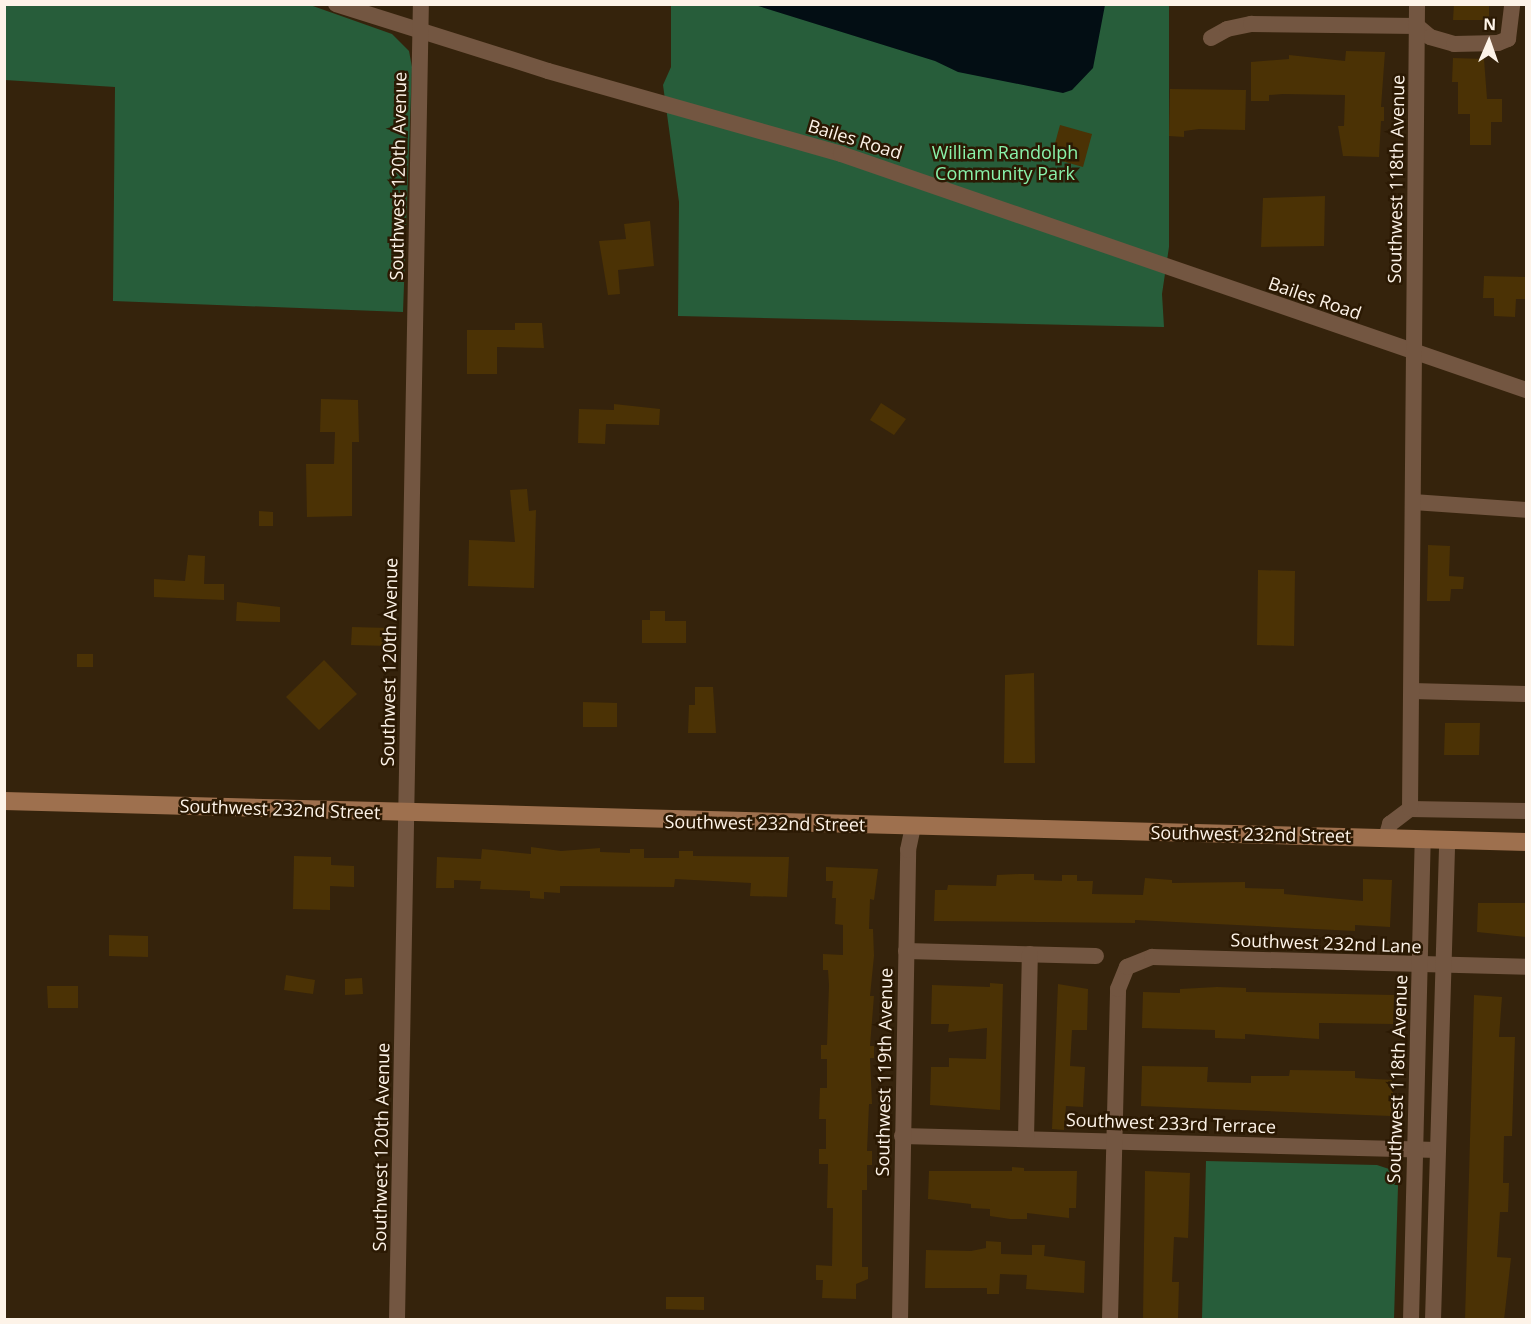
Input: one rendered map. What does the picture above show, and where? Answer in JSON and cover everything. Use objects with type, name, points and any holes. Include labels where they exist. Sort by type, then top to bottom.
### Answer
[{"type":"street","name":"Bailes Road","points":[[336,4],[421,33],[841,154],[1036,219],[1413,354],[1527,390]]},
{"type":"street","name":"Southwest 120th Avenue","points":[[397,1320],[421,4]]},
{"type":"street","name":"Southwest 118th Avenue","points":[[1410,809],[1417,4]]},
{"type":"street","points":[[1211,38],[1227,29],[1251,24],[1417,26],[1438,40],[1485,45],[1508,39],[1512,4]]},
{"type":"street","points":[[1413,502],[1527,510]]},
{"type":"street","points":[[1412,691],[1527,694]]},
{"type":"street","name":"Southwest 232nd Street","points":[[4,801],[1527,842]]},
{"type":"street","points":[[1386,838],[1390,824],[1410,809],[1527,811]]},
{"type":"street","name":"Southwest 119th Avenue","points":[[900,1320],[908,850],[913,826]]},
{"type":"street","name":"Southwest 118th Avenue","points":[[1410,1320],[1423,839]]},
{"type":"street","points":[[1433,1320],[1447,840]]},
{"type":"street","points":[[906,951],[1096,956]]},
{"type":"street","points":[[1026,1139],[1030,954]]},
{"type":"street","name":"Southwest 232nd Lane","points":[[1114,1141],[1118,989],[1126,967],[1152,957],[1527,967]]},
{"type":"street","name":"Southwest 233rd Terrace","points":[[902,1136],[1438,1150]]},
{"type":"street","points":[[1110,1320],[1114,1141]]},
{"type":"green space","points":[[4,5],[310,5],[392,34],[409,51],[412,67],[403,312],[113,301],[115,87],[5,80]]},
{"type":"green space","name":"William Randolph Community Park","points":[[671,5],[1169,5],[1169,247],[1162,294],[1164,327],[678,316],[679,202],[663,85],[671,67]]},
{"type":"green space","points":[[1206,1161],[1377,1165],[1392,1170],[1398,1186],[1394,1319],[1202,1319]]},
{"type":"shaded area","points":[[755,5],[1105,5],[1093,68],[1072,90],[1063,93],[958,72],[935,61]]},
{"type":"building","points":[[1454,4],[1489,4],[1489,20],[1453,20]]},
{"type":"building","points":[[1346,51],[1385,52],[1381,107],[1384,107],[1384,121],[1381,121],[1379,157],[1343,156],[1338,126],[1344,126],[1345,95],[1283,94],[1269,95],[1269,101],[1251,101],[1251,62],[1289,59],[1289,55],[1345,61]]},
{"type":"building","points":[[1453,58],[1484,59],[1487,99],[1502,99],[1502,122],[1491,122],[1491,145],[1470,145],[1470,114],[1458,114],[1458,82],[1452,82]]},
{"type":"building","points":[[1170,89],[1246,90],[1245,130],[1199,129],[1184,131],[1184,137],[1169,136]]},
{"type":"building","points":[[1060,125],[1092,134],[1083,167],[1051,158]]},
{"type":"building","points":[[1325,196],[1324,246],[1261,247],[1263,198]]},
{"type":"building","points":[[650,221],[654,266],[618,270],[620,294],[608,295],[599,241],[626,239],[624,224]]},
{"type":"building","points":[[1484,276],[1527,277],[1527,299],[1516,299],[1515,317],[1494,316],[1494,298],[1483,298]]},
{"type":"building","points":[[515,323],[542,323],[544,348],[497,347],[497,374],[467,374],[467,330],[515,330]]},
{"type":"building","points":[[321,399],[358,400],[359,442],[352,442],[352,516],[307,517],[306,464],[334,464],[335,432],[320,432]]},
{"type":"building","points":[[881,403],[906,419],[894,435],[870,420]]},
{"type":"building","points":[[614,404],[660,409],[659,425],[606,424],[605,444],[578,443],[579,409],[614,410]]},
{"type":"building","points":[[527,489],[529,511],[536,510],[534,588],[468,586],[469,540],[515,542],[510,490]]},
{"type":"building","points":[[259,511],[273,512],[273,526],[259,526]]},
{"type":"building","points":[[1428,545],[1450,546],[1449,576],[1464,577],[1463,589],[1451,589],[1450,601],[1427,601]]},
{"type":"building","points":[[188,555],[205,556],[204,584],[224,584],[224,600],[154,597],[154,579],[185,581]]},
{"type":"building","points":[[1258,570],[1295,571],[1294,646],[1257,645]]},
{"type":"building","points":[[237,602],[280,607],[280,622],[236,621]]},
{"type":"building","points":[[650,611],[665,611],[665,621],[686,621],[686,643],[642,643],[642,620],[650,620]]},
{"type":"building","points":[[352,627],[389,628],[389,646],[351,645]]},
{"type":"building","points":[[77,654],[93,654],[93,667],[77,667]]},
{"type":"building","points":[[324,660],[357,694],[319,730],[286,697]]},
{"type":"building","points":[[1034,673],[1035,763],[1004,763],[1005,675]]},
{"type":"building","points":[[695,687],[713,687],[716,733],[688,733],[689,705],[695,705]]},
{"type":"building","points":[[583,702],[617,703],[617,727],[583,727]]},
{"type":"building","points":[[1445,723],[1480,723],[1479,755],[1444,755]]},
{"type":"building","points":[[531,847],[561,851],[600,848],[600,852],[630,853],[630,849],[644,849],[644,858],[679,858],[679,851],[693,851],[693,856],[789,857],[787,897],[750,896],[751,883],[675,879],[674,887],[560,886],[560,893],[544,892],[544,899],[530,898],[530,891],[480,889],[481,881],[454,880],[454,888],[436,888],[437,857],[481,859],[482,849],[531,854]]},
{"type":"building","points":[[294,856],[331,857],[331,865],[354,866],[354,887],[330,886],[330,910],[293,909]]},
{"type":"building","points":[[826,867],[878,869],[874,900],[870,899],[869,929],[873,929],[874,956],[870,996],[874,996],[870,1046],[874,1046],[874,1058],[870,1058],[872,1104],[869,1104],[867,1151],[872,1151],[872,1165],[867,1165],[867,1190],[862,1190],[862,1267],[868,1267],[868,1279],[856,1284],[856,1299],[822,1298],[823,1280],[816,1280],[816,1265],[832,1266],[833,1208],[827,1208],[828,1164],[819,1164],[819,1149],[826,1149],[826,1119],[819,1119],[820,1088],[827,1088],[827,1059],[821,1059],[821,1045],[827,1045],[829,985],[828,970],[823,970],[823,954],[843,955],[843,925],[835,924],[836,898],[832,898],[833,881],[826,881]]},
{"type":"building","points":[[1034,874],[1034,880],[1062,881],[1062,875],[1077,875],[1077,881],[1093,881],[1092,894],[1143,895],[1145,878],[1172,880],[1172,883],[1245,882],[1245,888],[1284,889],[1284,894],[1363,901],[1363,879],[1392,880],[1390,927],[1355,925],[1355,931],[1135,920],[1135,923],[934,921],[935,890],[947,890],[948,885],[996,886],[997,875]]},
{"type":"building","points":[[1478,903],[1527,903],[1527,937],[1477,932]]},
{"type":"building","points":[[109,935],[148,936],[148,957],[109,956]]},
{"type":"building","points":[[286,975],[315,980],[313,994],[284,990]]},
{"type":"building","points":[[362,978],[363,994],[345,995],[345,979]]},
{"type":"building","points":[[990,983],[1003,984],[1000,1110],[930,1105],[931,1067],[949,1067],[949,1058],[986,1059],[987,1028],[948,1032],[949,1024],[931,1024],[932,985],[990,987]]},
{"type":"building","points":[[1058,984],[1088,989],[1087,1030],[1072,1030],[1070,1066],[1085,1067],[1083,1107],[1066,1106],[1064,1130],[1052,1129]]},
{"type":"building","points":[[47,986],[78,986],[78,1008],[48,1008]]},
{"type":"building","points":[[1246,988],[1246,992],[1394,995],[1393,1024],[1319,1023],[1319,1039],[1245,1034],[1245,1039],[1215,1038],[1215,1030],[1142,1028],[1143,992],[1180,993],[1180,989]]},
{"type":"building","points":[[1474,995],[1502,997],[1499,1037],[1515,1037],[1512,1136],[1504,1136],[1503,1183],[1509,1183],[1508,1212],[1500,1212],[1497,1257],[1511,1258],[1504,1320],[1465,1320]]},
{"type":"building","points":[[1142,1066],[1208,1067],[1207,1082],[1251,1083],[1251,1076],[1289,1076],[1290,1070],[1355,1071],[1355,1078],[1394,1080],[1391,1116],[1141,1106]]},
{"type":"building","points":[[1012,1167],[1024,1168],[1024,1171],[1077,1171],[1076,1208],[1069,1208],[1069,1218],[1027,1213],[1027,1219],[1010,1219],[990,1216],[990,1209],[971,1208],[971,1204],[928,1199],[929,1171],[1012,1171]]},
{"type":"building","points":[[1145,1171],[1190,1173],[1188,1238],[1174,1237],[1172,1282],[1179,1282],[1178,1320],[1143,1320]]},
{"type":"building","points":[[986,1241],[1001,1242],[1001,1254],[1032,1255],[1032,1245],[1045,1245],[1044,1256],[1085,1261],[1084,1293],[1026,1289],[1027,1275],[1000,1274],[999,1294],[987,1294],[987,1288],[925,1288],[926,1250],[971,1251],[986,1248]]},
{"type":"building","points":[[666,1297],[704,1297],[704,1310],[666,1309]]}]
